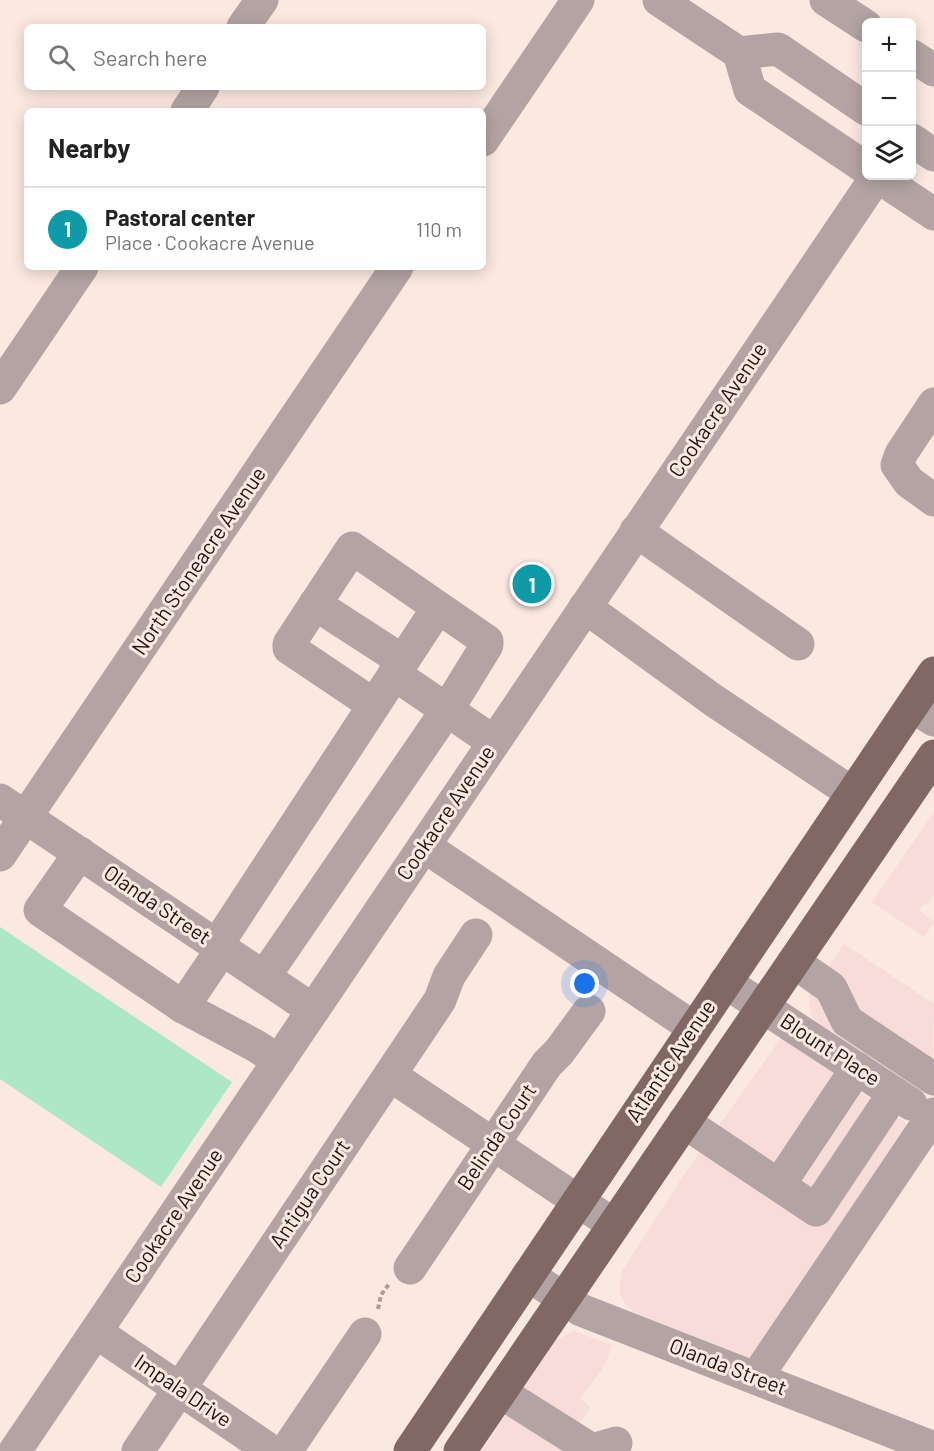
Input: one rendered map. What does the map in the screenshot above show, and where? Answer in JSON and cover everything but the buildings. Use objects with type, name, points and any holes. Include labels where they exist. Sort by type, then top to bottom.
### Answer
[{"type":"main road","name":"Atlantic Avenue","points":[[410,1451],[852,793],[923,713],[934,673]]},
{"type":"main road","points":[[460,1451],[934,756]]},
{"type":"street","points":[[245,24],[262,0]]},
{"type":"street","points":[[486,136],[578,0]]},
{"type":"street","points":[[659,0],[739,53],[778,50],[862,107]]},
{"type":"street","points":[[826,0],[862,23]]},
{"type":"street","points":[[739,53],[750,90],[862,165]]},
{"type":"street","points":[[916,59],[934,70]]},
{"type":"street","points":[[189,108],[201,90]]},
{"type":"street","name":"Cookacre Avenue","points":[[15,1451],[874,180]]},
{"type":"street","points":[[883,180],[934,213]]},
{"type":"street","points":[[0,388],[80,270]]},
{"type":"street","name":"North Stoneacre Avenue","points":[[0,855],[13,808],[395,270]]},
{"type":"street","points":[[932,492],[909,482],[897,465],[901,454],[934,404]]},
{"type":"street","points":[[636,531],[798,644]]},
{"type":"street","points":[[264,977],[485,652],[487,641],[437,609],[352,548],[288,644],[289,648],[374,705]]},
{"type":"street","points":[[315,604],[398,668],[447,710],[494,742]]},
{"type":"street","points":[[585,607],[713,700],[852,793]]},
{"type":"street","points":[[183,1007],[437,609]]},
{"type":"street","name":"Olanda Street","points":[[13,808],[313,1010]]},
{"type":"street","points":[[424,846],[694,1028]]},
{"type":"street","points":[[80,853],[40,910],[183,1007],[279,1061]]},
{"type":"street","name":"Antigua Court","points":[[138,1451],[440,1000],[449,975],[476,935]]},
{"type":"street","points":[[794,962],[831,988],[847,1020],[934,1079]]},
{"type":"street","name":"Blount Place","points":[[725,982],[933,1117]]},
{"type":"street","name":"Belinda Court","points":[[410,1268],[547,1064],[559,1052],[589,1011]]},
{"type":"street","points":[[779,1185],[860,1071],[882,1044]]},
{"type":"street","points":[[390,1075],[614,1225]]},
{"type":"street","points":[[684,1122],[816,1210],[894,1093]]},
{"type":"street","points":[[756,1378],[933,1117]]},
{"type":"street","name":"Olanda Street","points":[[528,1275],[581,1310],[934,1448]]},
{"type":"street","name":"Impala Drive","points":[[96,1332],[271,1451]]},
{"type":"street","points":[[286,1451],[365,1334]]},
{"type":"street","points":[[500,1392],[592,1450],[616,1443]]},
{"type":"path","points":[[365,1334],[375,1325],[381,1295],[402,1265],[410,1268]]},
{"type":"shaded area","points":[[934,812],[934,895],[927,905],[924,903],[919,910],[934,922],[924,937],[872,902]]},
{"type":"shaded area","points":[[844,944],[934,1004],[932,1095],[919,1092],[815,1021],[811,1014],[809,996]]},
{"type":"shaded area","points":[[781,1038],[913,1128],[758,1361],[635,1313],[625,1303],[620,1293],[620,1282],[622,1271],[685,1173]]},
{"type":"shaded area","points":[[574,1331],[612,1345],[604,1367],[580,1399],[591,1407],[561,1451],[482,1451],[556,1340]]},
{"type":"green space","points":[[0,927],[232,1082],[161,1187],[0,1079]]},
{"type":"place","name":"Pastoral center","points":[[532,584]]}]
